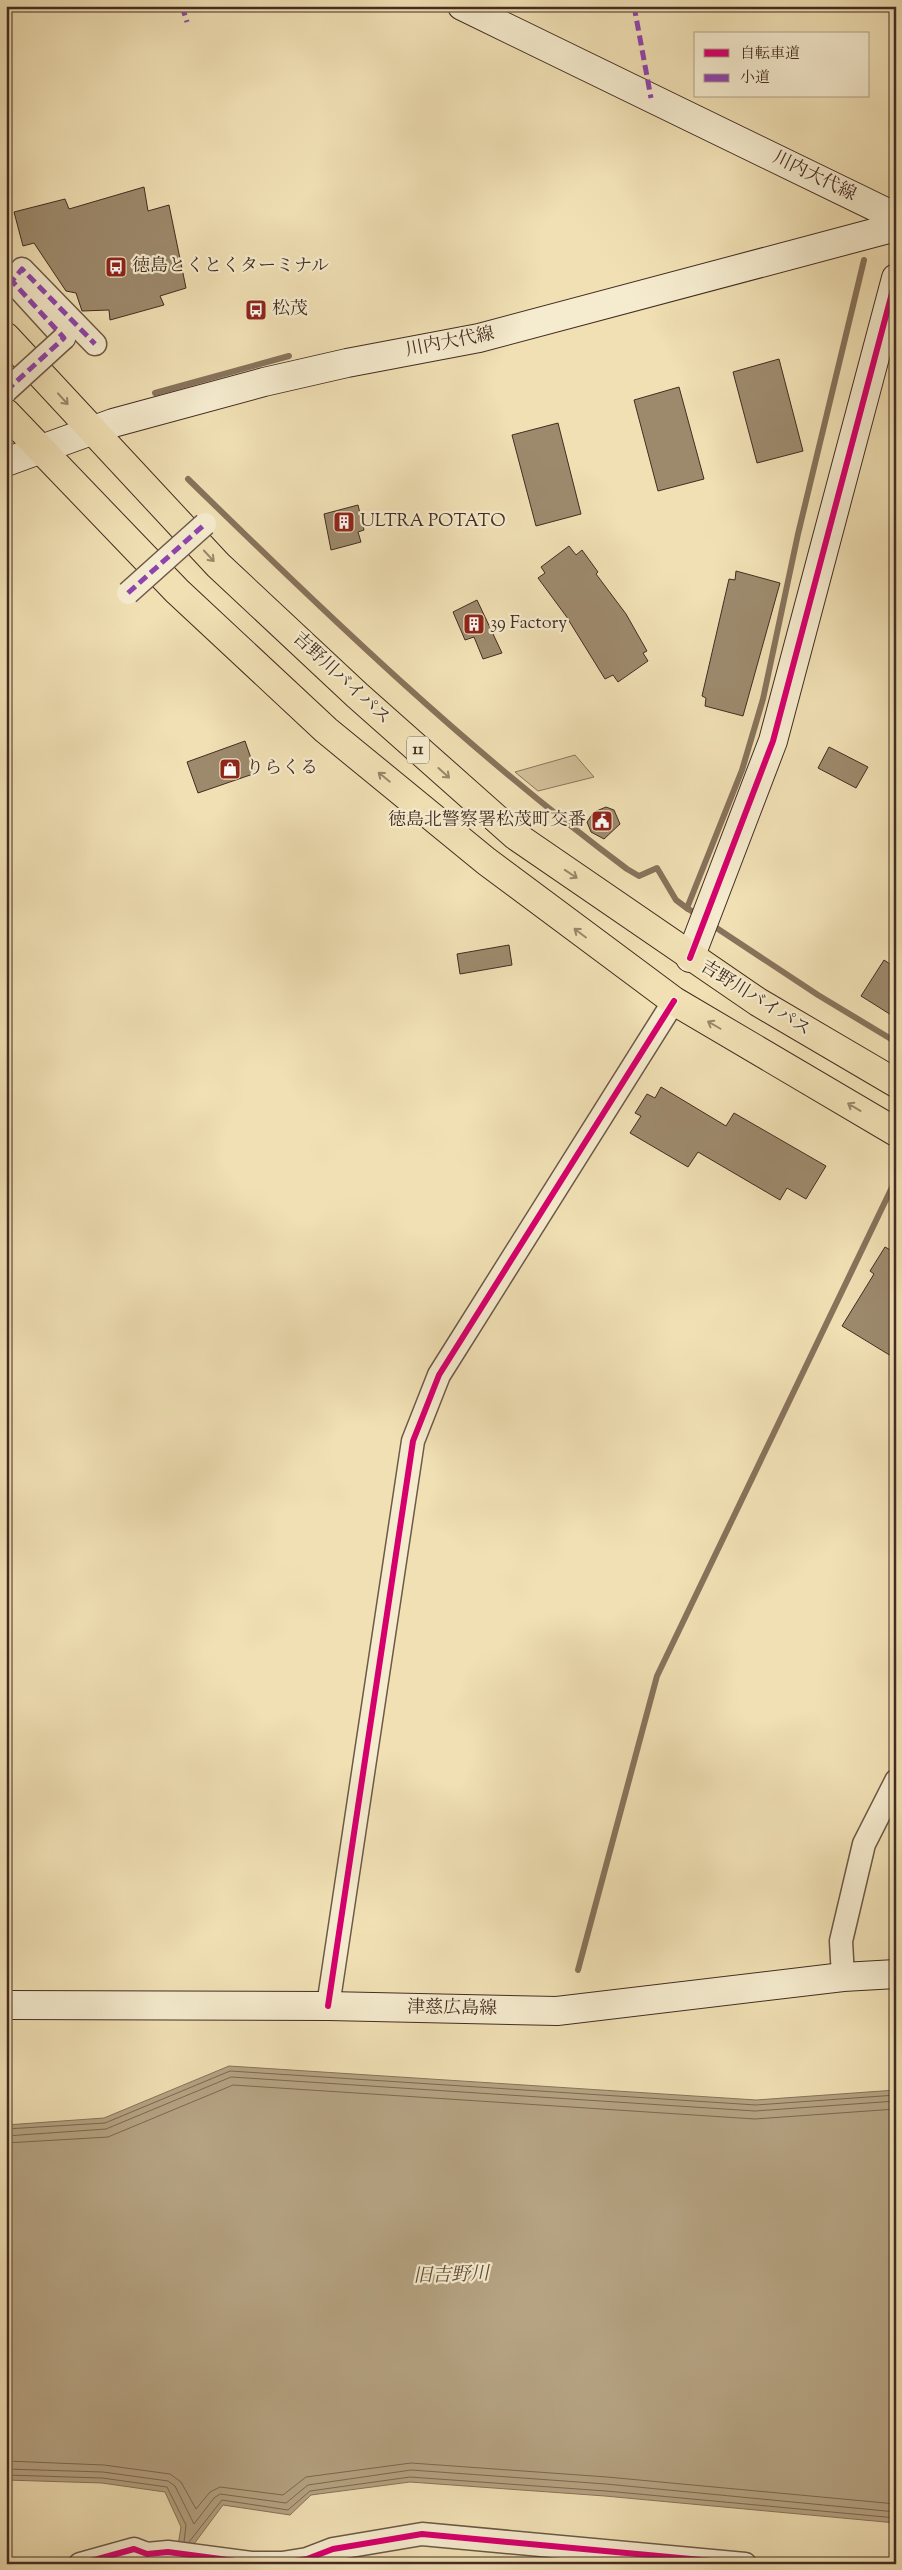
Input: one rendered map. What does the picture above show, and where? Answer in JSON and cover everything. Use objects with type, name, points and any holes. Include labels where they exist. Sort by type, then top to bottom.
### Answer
[{"type":"highway","name":"吉野川バイパス","points":[[6,337],[218,565],[357,695],[516,836],[690,958],[758,1002],[896,1083]]},
{"type":"highway","name":"11","points":[[6,414],[177,591],[326,730],[486,861],[674,1001],[896,1132]]},
{"type":"main road","name":"川内大代線","points":[[462,6],[896,217]]},
{"type":"main road","name":"川内大代線","points":[[6,462],[113,423],[264,382],[347,363],[479,338],[896,228]]},
{"type":"main road","points":[[690,958],[773,740],[896,278]]},
{"type":"main road","name":"津慈広島線","points":[[6,2005],[328,2006],[557,2011],[843,1978],[896,1974]]},
{"type":"street","points":[[6,392],[64,338],[12,281],[22,269],[95,344]]},
{"type":"street","points":[[128,593],[205,524]]},
{"type":"street","points":[[328,2006],[413,1441],[440,1375],[674,1001]]},
{"type":"street","points":[[843,1978],[841,1941],[864,1844],[896,1781]]},
{"type":"street","points":[[80,2564],[134,2549],[153,2557],[207,2558],[251,2563],[282,2563],[307,2559],[333,2549],[422,2534],[745,2564]]},
{"type":"shaded area","points":[[575,755],[594,777],[538,791],[515,772]]},
{"type":"water","name":"旧吉野川","points":[[229,2066],[756,2100],[896,2090],[896,2523],[605,2496],[410,2482],[311,2495],[290,2515],[223,2505],[194,2544],[189,2564],[175,2564],[181,2527],[165,2492],[102,2483],[6,2480],[6,2125],[104,2118]]},
{"type":"building","name":"徳島とくとくターミナル","points":[[144,187],[148,211],[169,205],[186,288],[160,296],[164,305],[110,320],[109,310],[82,311],[76,293],[66,291],[34,243],[23,246],[14,212],[65,199],[69,209]]},
{"type":"building","points":[[779,359],[803,451],[757,463],[733,372]]},
{"type":"building","points":[[679,387],[704,479],[658,491],[634,400]]},
{"type":"building","points":[[558,423],[581,514],[536,526],[512,435]]},
{"type":"building","name":"ULTRA POTATO","points":[[358,505],[364,530],[358,532],[361,542],[331,550],[324,514]]},
{"type":"building","points":[[569,546],[576,555],[582,550],[598,572],[596,574],[626,614],[647,651],[643,653],[648,661],[618,682],[613,675],[605,679],[566,616],[538,578],[545,573],[541,567]]},
{"type":"building","points":[[736,571],[780,583],[743,716],[705,706],[706,698],[702,696],[729,579],[735,580]]},
{"type":"building","name":"39 Factory","points":[[477,600],[502,653],[483,659],[474,637],[465,640],[453,612]]},
{"type":"building","points":[[245,741],[256,773],[198,793],[187,762]]},
{"type":"building","points":[[829,747],[868,767],[856,788],[818,768]]},
{"type":"building","points":[[606,807],[614,810],[620,824],[604,839],[591,832],[587,822],[594,812]]},
{"type":"building","points":[[509,945],[512,965],[460,974],[457,954]]},
{"type":"building","points":[[884,960],[896,968],[896,1018],[861,996]]},
{"type":"building","points":[[661,1087],[726,1126],[734,1113],[826,1166],[806,1199],[787,1188],[780,1200],[698,1152],[688,1167],[630,1133],[641,1116],[635,1113],[647,1094],[655,1098]]},
{"type":"building","points":[[885,1247],[896,1253],[896,1359],[842,1326],[874,1274],[870,1271]]},
{"type":"waterway","points":[[699,916],[687,908],[742,770],[763,699],[798,534],[864,260]]},
{"type":"waterway","points":[[155,393],[289,356]]},
{"type":"waterway","points":[[188,479],[347,632],[456,730],[512,778],[627,869],[639,876],[657,868],[676,900],[688,909]]},
{"type":"waterway","points":[[709,923],[818,995],[896,1042]]},
{"type":"waterway","points":[[578,1970],[657,1676],[896,1179]]},
{"type":"marked path","points":[[182,6],[187,22]]},
{"type":"marked path","points":[[634,6],[651,98]]},
{"type":"marked path","points":[[6,391],[64,338],[12,281],[22,269],[95,344]]},
{"type":"marked path","points":[[128,593],[205,524]]},
{"type":"cycle path","points":[[690,958],[773,741],[896,278]]},
{"type":"cycle path","points":[[328,2006],[413,1441],[439,1375],[674,1001]]},
{"type":"cycle path","points":[[80,2564],[134,2549],[147,2554],[168,2552],[251,2563],[282,2563],[307,2559],[333,2549],[422,2534],[745,2564]]},
{"type":"place","name":"徳島とくとくターミナル","points":[[116,267]]},
{"type":"place","name":"松茂","points":[[256,310]]},
{"type":"place","name":"ULTRA POTATO","points":[[344,522]]},
{"type":"place","name":"39 Factory","points":[[474,624]]},
{"type":"place","name":"りらくる","points":[[230,769]]},
{"type":"place","name":"徳島北警察署松茂町交番","points":[[602,821]]}]
